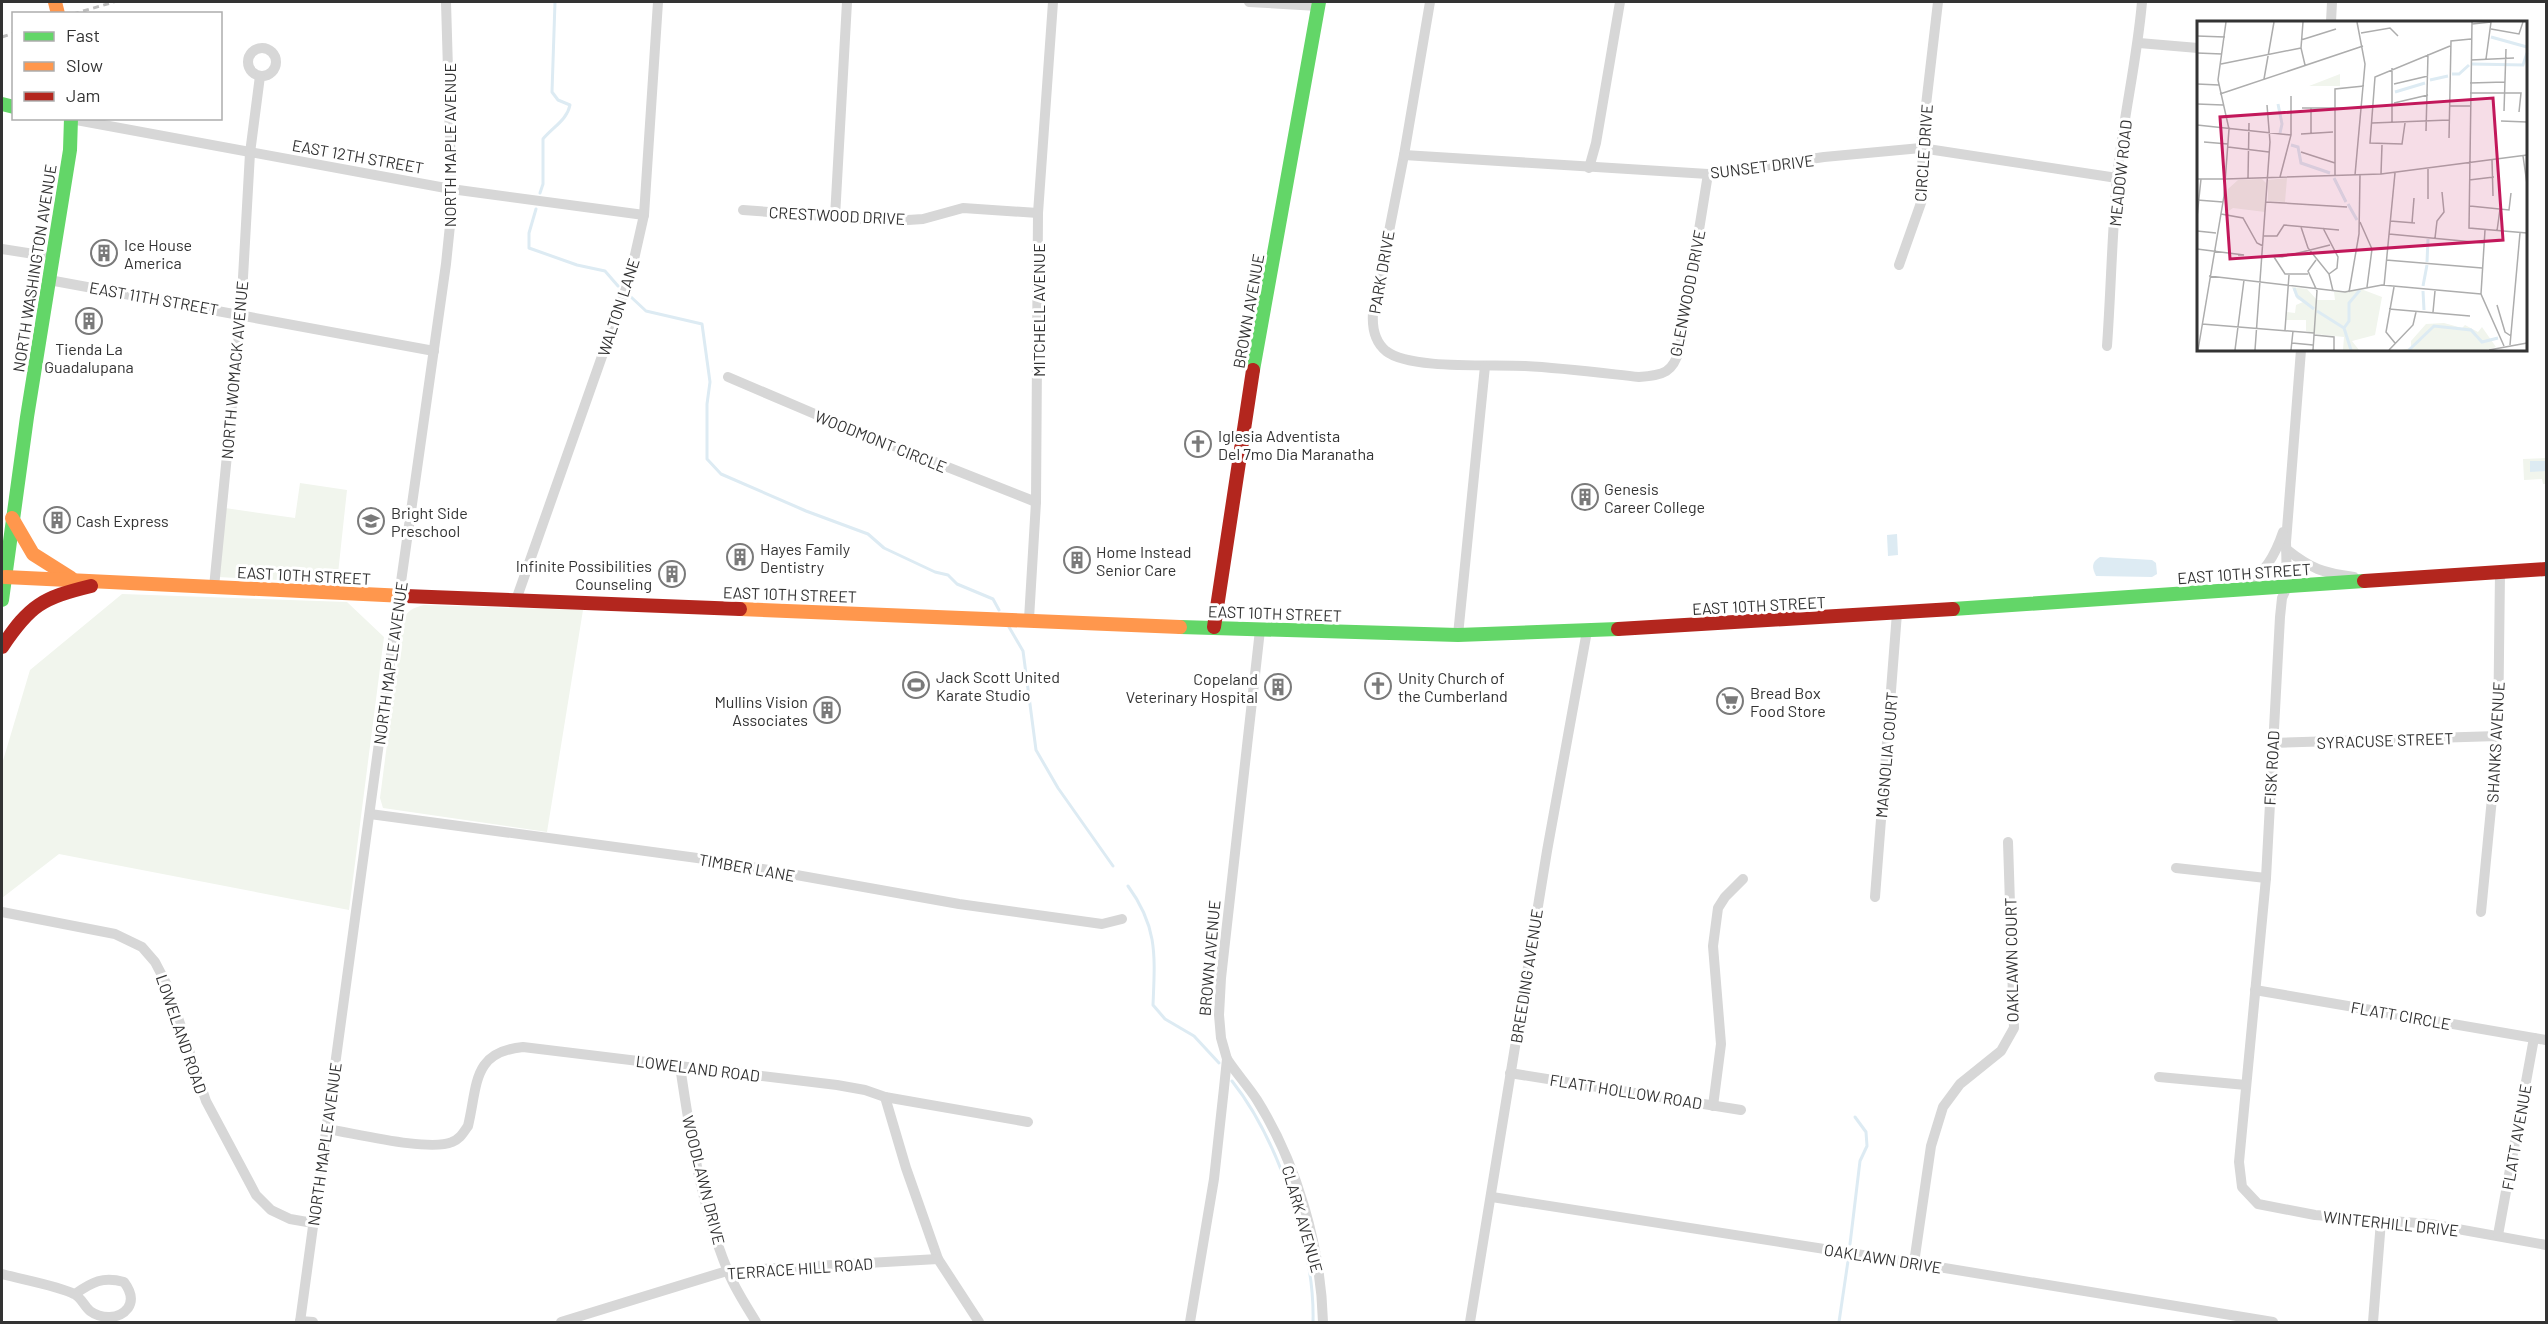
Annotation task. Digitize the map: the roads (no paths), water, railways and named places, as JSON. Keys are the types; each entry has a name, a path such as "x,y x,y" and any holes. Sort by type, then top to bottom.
{"main road":[{"name":"BROWN AVENUE","path":"1214,627 1245,415 1319,4"},
{"name":"NORTH WASHINGTON AVENUE","path":"2,600 3,577 70,150 70,120"},
{"path":"12,518 33,554 74,580"},
{"name":"EAST 10TH STREET","path":"3,577 399,596 1029,619 1260,630 1458,635 1587,631 1897,613 2547,569"},
{"path":"2,647 32,606 51,596 109,582"}],"street":[{"name":"NORTH MAPLE AVENUE","path":"300,1322 446,264 451,189 446,2"},
{"name":"WALTON LANE","path":"516,600 630,277 644,215 658,2"},
{"path":"835,217 848,2"},
{"name":"MITCHELL AVENUE","path":"1029,619 1036,502 1038,213 1053,2"},
{"path":"1249,2 1319,4"},
{"name":"PARK DRIVE","path":"1430,2 1372,327 1386,351 1406,360 1485,366"},
{"path":"1589,168 1596,143 1620,2"},
{"name":"CIRCLE DRIVE","path":"1899,265 1922,200 1924,178 1921,148 1938,2"},
{"name":"MEADOW ROAD","path":"2107,346 2117,178 2139,43 2142,2"},
{"path":"2331,21 2332,2"},
{"path":"2139,43 2197,48"},
{"name":"NORTH WOMACK AVENUE","path":"214,586 241,313 250,153 260,76"},
{"name":"EAST 12TH STREET","path":"75,120 451,189 644,215"},
{"name":"SUNSET DRIVE","path":"1404,155 1708,174 1824,158 1921,148 2117,178"},
{"name":"GLENWOOD DRIVE","path":"1485,366 1524,366 1640,377 1668,372 1676,362 1680,348 1708,174"},
{"name":"CRESTWOOD DRIVE","path":"742,210 892,221 923,219 963,208 1038,213"},
{"path":"2,249 53,257"},
{"name":"EAST 11TH STREET","path":"49,280 241,313 434,351"},
{"name":"FISK ROAD","path":"2242,1187 2239,1162 2266,878 2280,617 2282,598 2287,587 2286,549 2301,351"},
{"path":"1458,635 1485,366"},
{"name":"WOODMONT CIRCLE","path":"728,377 847,428 1036,502"},
{"path":"2241,590 2257,579 2271,560 2288,517"},
{"path":"2286,549 2301,561 2323,573 2375,580"},
{"name":"SHANKS AVENUE","path":"2481,912 2498,736 2500,572"},
{"name":"MAGNOLIA COURT","path":"1875,897 1897,613"},
{"name":"BROWN AVENUE","path":"1190,1323 1214,1179 1227,1059 1221,1038 1219,1016 1221,978 1260,630"},
{"name":"BREEDING AVENUE","path":"1470,1323 1546,851 1587,631"},
{"name":"SYRACUSE STREET","path":"2272,744 2498,736"},
{"name":"TIMBER LANE","path":"370,814 712,860 959,904 1102,924 1122,919"},
{"name":"OAKLAWN COURT","path":"1914,1263 1931,1146 1943,1107 1960,1084 2001,1051 2014,1028 2008,842"},
{"path":"2176,868 2266,878"},
{"path":"1713,1106 1721,1044 1713,946 1718,908 1725,897 1743,879"},
{"name":"LOWELAND ROAD","path":"2,912 115,934 142,947 155,962 167,985 206,1101 256,1195 271,1210 290,1219 313,1223"},
{"name":"FLATT CIRCLE","path":"2255,990 2547,1040"},
{"name":"FLATT AVENUE","path":"2498,1235 2534,1038"},
{"name":"LOWELAND ROAD","path":"327,1129 427,1145 453,1142 462,1136 468,1126 485,1060 496,1052 523,1047 837,1085 865,1090 885,1097 1028,1122"},
{"name":"CLARK AVENUE","path":"1227,1059 1257,1099 1279,1143 1298,1190 1322,1287 1323,1323"},
{"name":"WOODLAWN DRIVE","path":"680,1066 710,1219 727,1271 756,1323"},
{"name":"FLATT HOLLOW ROAD","path":"1510,1073 1741,1110"},
{"path":"2159,1077 2246,1085"},
{"path":"885,1097 906,1168 938,1259 979,1323"},
{"name":"WINTERHILL DRIVE","path":"2242,1187 2258,1204 2315,1215 2404,1221 2547,1245"},
{"name":"OAKLAWN DRIVE","path":"1492,1197 1914,1263 2273,1323"},
{"path":"2373,1323 2381,1221"},
{"name":"TERRACE HILL ROAD","path":"561,1323 727,1271 938,1259"},
{"path":"2,1274 75,1294 90,1311 103,1317 114,1317 121,1314 128,1307 131,1299 130,1290 124,1282 114,1279 97,1281 75,1294"},
{"path":"300,1322 313,1323"}],"waterway":[{"path":"540,193 543,184 543,139 563,119 570,105 558,100 552,92 555,2"},
{"path":"536,209 529,233 529,248 577,265 605,271 618,286"},
{"path":"631,297 646,311 702,324 710,382 707,404 707,459 721,474 806,511 868,534 884,548 935,572 948,575 957,584 993,599 999,610"},
{"path":"1009,627 1023,651 1036,750 1058,788 1113,866"},
{"path":"1128,886 1138,901 1150,929 1154,957 1153,1005 1165,1019 1194,1036 1219,1063"},
{"path":"1232,1081 1249,1105 1264,1133 1290,1195 1308,1261 1313,1322"},
{"path":"1850,1244 1860,1161 1867,1146 1866,1132 1855,1117"},
{"path":"1839,1322 1848,1261"}],"railway":[{"path":"80,12 114,2"},
{"path":"2,37 12,34"}],"place":[{"name":"Ice House America","path":"104,253"},
{"name":"Tienda La Guadalupana","path":"89,321"},
{"name":"Iglesia Adventista Del 7mo Dia Maranatha","path":"1198,444"},
{"name":"Genesis Career College","path":"1585,497"},
{"name":"Cash Express","path":"57,520"},
{"name":"Bright Side Preschool","path":"371,521"},
{"name":"Hayes Family Dentistry","path":"740,557"},
{"name":"Home Instead Senior Care","path":"1077,560"},
{"name":"Infinite Possibilities Counseling","path":"672,574"},
{"name":"Jack Scott United Karate Studio","path":"916,685"},
{"name":"Unity Church of the Cumberland","path":"1378,686"},
{"name":"Copeland Veterinary Hospital","path":"1278,687"},
{"name":"Bread Box Food Store","path":"1730,701"},
{"name":"Mullins Vision Associates","path":"827,710"}]}
